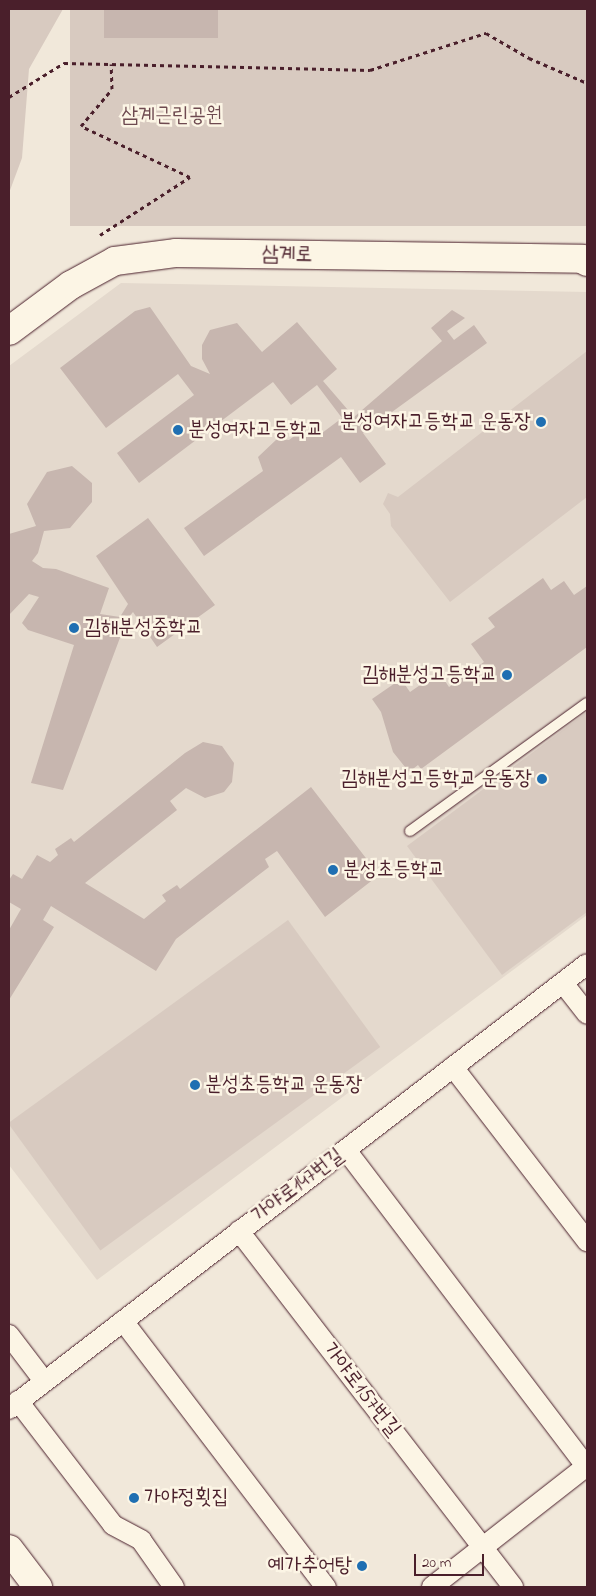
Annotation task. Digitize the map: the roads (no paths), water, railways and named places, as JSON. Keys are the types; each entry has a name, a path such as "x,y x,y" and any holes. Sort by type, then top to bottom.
{"street":[{"name":"삼계로","path":"9,331 71,285 115,261 176,253 582,259 587,262"},
{"name":"가야로147번길","path":"14,1405 587,964"},
{"path":"563,983 587,1014"},
{"path":"453,1067 587,1241"},
{"path":"346,1150 587,1467 432,1587"},
{"name":"가야로157번길","path":"239,1231 513,1587"},
{"path":"123,1321 326,1587"},
{"path":"9,1335 44,1381"},
{"path":"14,1405 113,1525 141,1540 174,1587"},
{"path":"9,1549 38,1587"}],"lane":[{"path":"410,831 587,703"}],"place":[{"name":"분성여자고등학교 운동장","path":"541,422"},
{"name":"분성여자고등학교","path":"178,430"},
{"name":"김해분성중학교","path":"74,628"},
{"name":"김해분성고등학교","path":"507,675"},
{"name":"김해분성고등학교 운동장","path":"542,779"},
{"name":"분성초등학교","path":"333,870"},
{"name":"분성초등학교 운동장","path":"195,1085"},
{"name":"가야정횟집","path":"134,1498"},
{"name":"예가추어탕","path":"362,1566"}],"park label":[{"name":"삼계근린공원","path":"172,116"}]}
